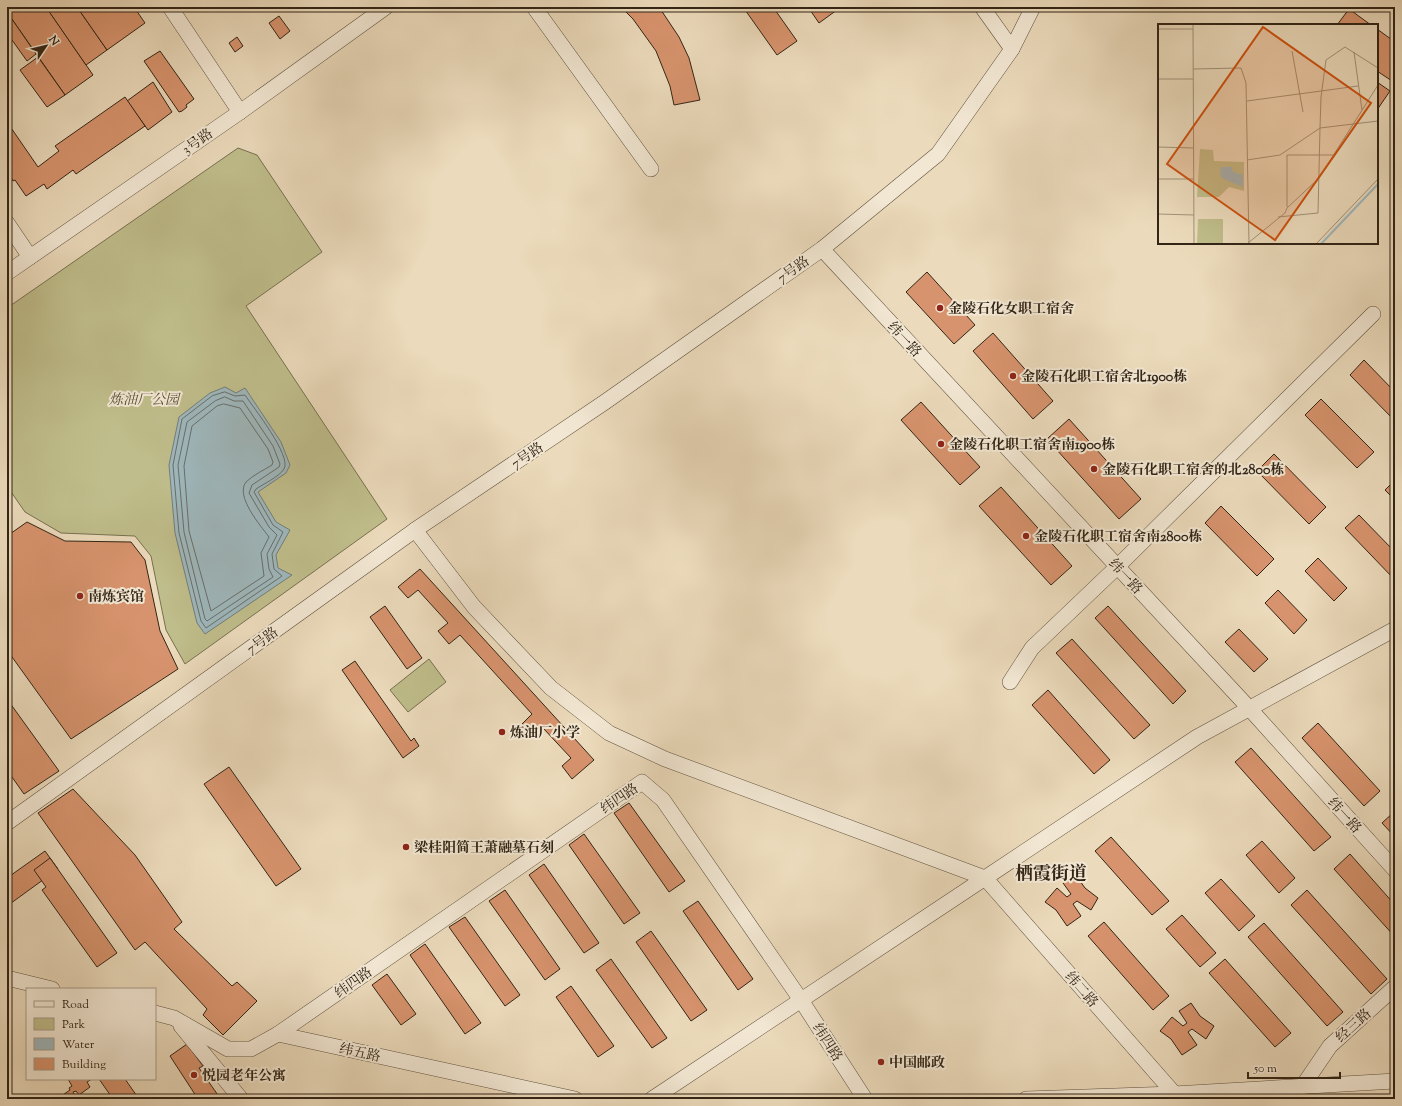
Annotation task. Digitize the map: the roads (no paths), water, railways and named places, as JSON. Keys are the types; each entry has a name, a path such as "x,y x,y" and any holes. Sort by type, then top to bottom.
{"street":[{"path":"170,7 240,112"},
{"name":"3号路","path":"7,273 240,112 386,7"},
{"path":"534,7 651,169"},
{"path":"982,7 1012,49"},
{"name":"7号路","path":"7,823 415,530 605,402 822,249 938,154 1012,49 1033,7"},
{"path":"7,223 30,257"},
{"name":"纬一路","path":"822,249 1249,708 1395,870"},
{"path":"1010,682 1032,648 1117,567 1373,314"},
{"path":"415,530 474,607 551,688 608,733 664,759 985,878"},
{"path":"652,1099 1197,737 1395,629"},
{"name":"纬四路","path":"278,1034 642,782 663,800 800,1000 865,1099"},
{"name":"纬二路","path":"985,878 1176,1096"},
{"path":"7,978 48,988"},
{"name":"经三路","path":"1302,1087 1330,1046 1395,987"},
{"path":"156,1013 174,1018 228,1049 251,1050 278,1034"},
{"path":"174,1018 241,1099"},
{"name":"纬五路","path":"278,1034 575,1099"},
{"path":"1026,1099 1176,1096 1395,1081"}],"water":[{"path":"225,387 236,393 245,388 281,442 290,465 286,473 258,492 276,522 290,530 276,555 278,568 292,575 205,634 197,623 175,533 169,465 179,417 210,393"}],"place":[{"name":"金陵石化女职工宿舍","path":"940,308"},
{"name":"金陵石化职工宿舍北1900栋","path":"1013,376"},
{"name":"金陵石化职工宿舍南1900栋","path":"941,444"},
{"name":"金陵石化职工宿舍的北2800栋","path":"1094,469"},
{"name":"金陵石化职工宿舍南2800栋","path":"1026,536"},
{"name":"南炼宾馆","path":"80,596"},
{"name":"炼油厂小学","path":"502,732"},
{"name":"梁桂阳简王萧融墓石刻","path":"406,847"},
{"name":"中国邮政","path":"881,1062"},
{"name":"悦园老年公寓","path":"194,1075"}],"district":[{"name":"栖霞街道","path":"1051,873"}],"park label":[{"name":"炼油厂公园","path":"144,399"}]}
